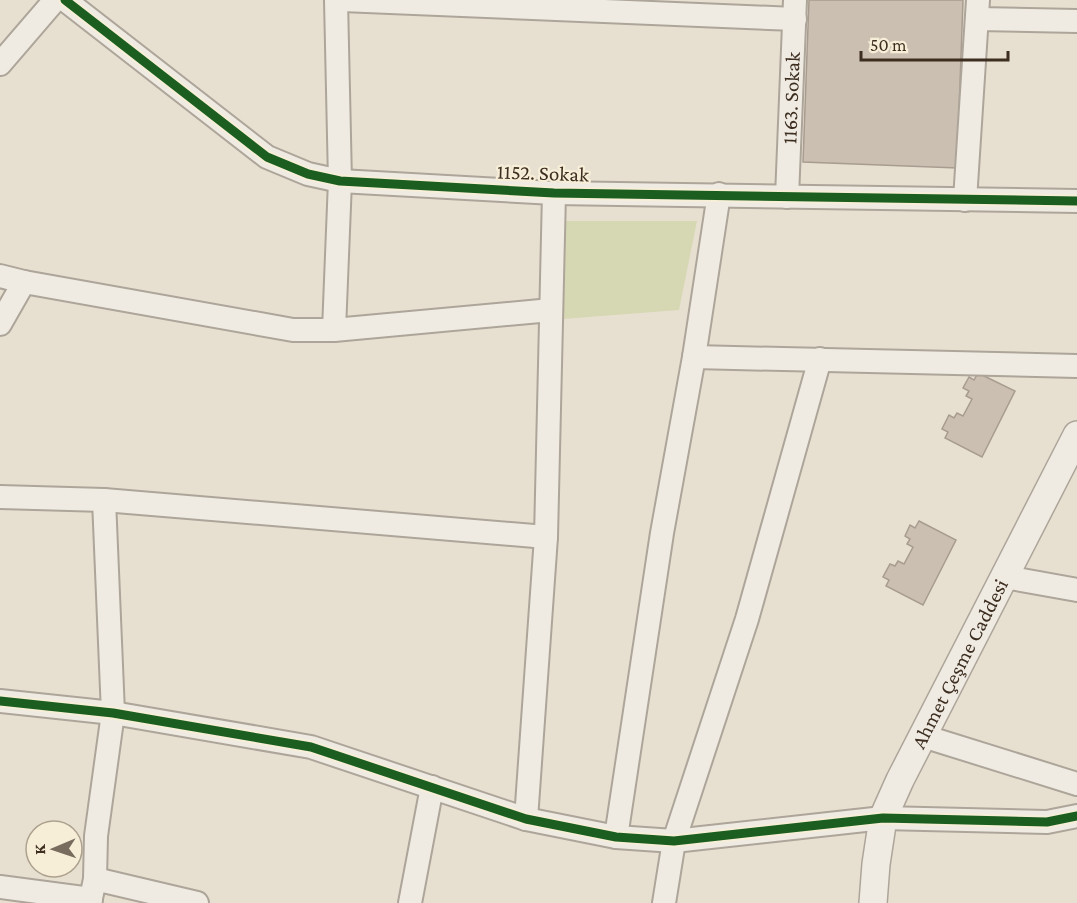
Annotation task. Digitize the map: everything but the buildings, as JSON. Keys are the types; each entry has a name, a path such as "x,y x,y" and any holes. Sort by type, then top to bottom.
{"street":[{"path":"0,64 55,0"},
{"name":"1152. Sokak","path":"65,0 267,157 308,174 340,182 554,193 1077,201"},
{"path":"334,330 340,182 336,0"},
{"path":"342,0 795,9"},
{"name":"1163. Sokak","path":"788,197 795,9"},
{"path":"965,200 978,10 1077,21"},
{"path":"526,819 546,537 554,193"},
{"path":"616,837 662,533 694,357 719,194"},
{"path":"0,276 293,330 334,330 551,310"},
{"path":"0,324 24,282"},
{"path":"694,357 1077,366"},
{"path":"664,903 674,841 747,619 820,359"},
{"name":"Ahmet Çeşme Caddesi","path":"873,903 883,818 922,736 1077,435"},
{"path":"0,497 104,500 546,537"},
{"path":"92,894 96,836 113,713 104,500"},
{"path":"1005,577 1077,590"},
{"path":"0,700 113,713 311,747 526,819 616,837 674,841 883,818 1047,822 1077,816"},
{"path":"922,736 1077,784"},
{"path":"410,903 432,787"},
{"path":"0,887 197,903"}],"green space":[{"path":"565,221 697,221 679,310 563,319"}],"cycle path":[{"path":"65,0 267,157 308,174 340,181 554,193 1077,201"},
{"path":"0,701 113,713 311,747 526,819 616,837 674,841 883,818 1047,822 1077,816"}]}
